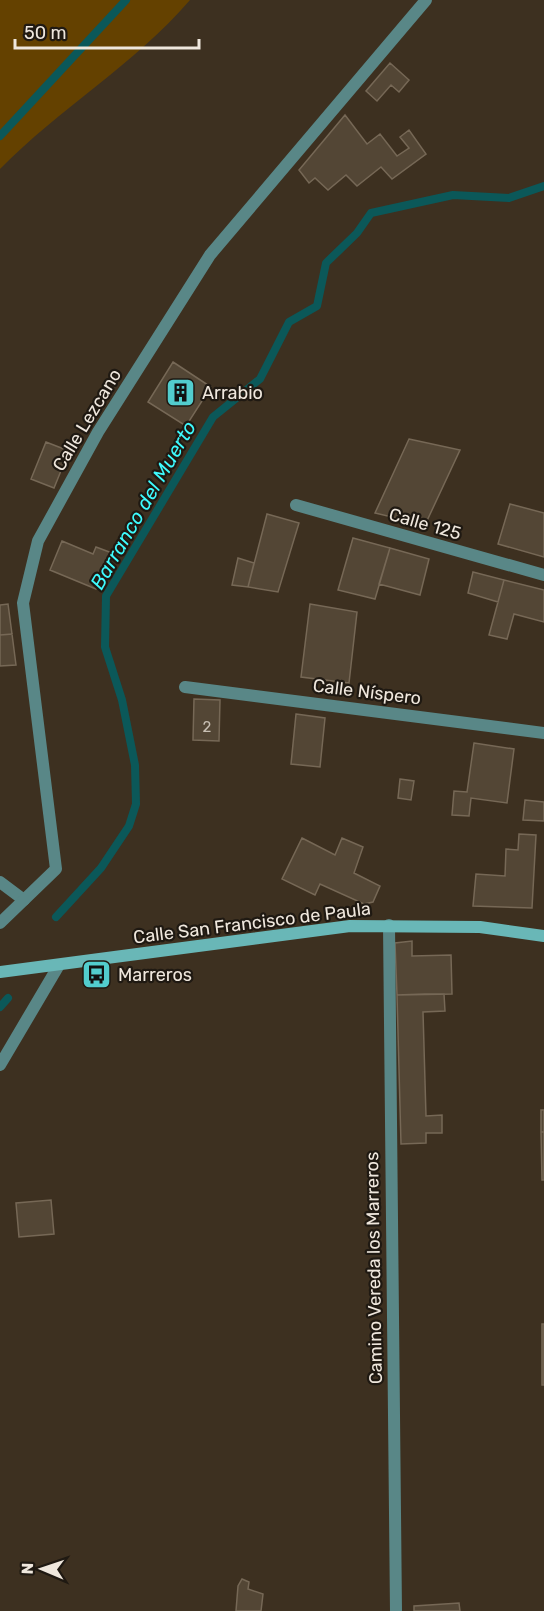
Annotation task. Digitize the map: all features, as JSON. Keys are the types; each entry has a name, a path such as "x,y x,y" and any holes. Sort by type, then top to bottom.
{"main road":[{"name":"Calle San Francisco de Paula","path":"0,972 350,926 480,927 544,936"}],"street":[{"name":"Calle Lezcano","path":"0,923 56,869 23,603 38,541 98,432 210,255 426,0"},
{"name":"Calle 125","path":"296,506 544,575"},
{"name":"Calle Níspero","path":"185,687 544,733"},
{"path":"0,882 24,900"},
{"name":"Camino Vereda los Marreros","path":"389,925 396,1611"},
{"path":"0,1065 59,965"}],"shaded area":[{"path":"0,0 190,0 145,45 47,126 0,169"}],"building":[{"path":"390,63 409,80 399,92 391,85 377,101 366,91"},
{"path":"345,115 367,144 380,134 397,156 409,148 400,137 409,130 426,154 392,179 381,167 357,186 346,175 328,190 315,178 309,183 299,170"},
{"name":"Arrabio","path":"173,362 211,387 186,426 148,402"},
{"path":"409,439 460,450 425,525 375,513"},
{"path":"46,442 69,451 54,488 31,479"},
{"path":"510,504 544,513 544,557 498,544"},
{"path":"267,514 299,523 278,592 248,587"},
{"path":"353,538 390,548 375,599 338,590"},
{"path":"62,541 93,554 96,547 112,553 96,589 50,570"},
{"path":"390,548 429,559 420,595 379,584"},
{"path":"238,558 254,563 248,587 232,585"},
{"path":"473,572 504,580 498,602 468,593"},
{"path":"504,580 544,590 544,622 514,614 507,639 489,635"},
{"path":"8,604 12,634 0,635 0,605"},
{"path":"310,604 357,612 349,683 301,677"},
{"path":"12,634 16,665 0,666 0,635"},
{"path":"194,699 220,700 219,741 193,740"},
{"path":"296,714 325,718 320,767 291,764"},
{"path":"474,743 514,749 507,803 471,798 469,816 452,815 454,791 467,792"},
{"path":"400,779 414,781 411,800 398,798"},
{"path":"525,800 544,802 544,821 523,820"},
{"path":"519,834 536,835 532,908 473,906 476,874 505,876 506,849 518,850"},
{"path":"302,838 335,855 342,838 363,847 354,873 380,886 373,902 364,904 320,884 315,895 282,879"},
{"path":"412,941 412,956 451,955 452,994 397,995 395,943"},
{"path":"444,994 445,1011 423,1012 426,1116 442,1115 442,1133 426,1133 426,1143 401,1144 397,995"},
{"path":"541,1110 544,1110 544,1132 541,1132"},
{"path":"541,1132 544,1132 544,1180 542,1180"},
{"path":"51,1200 54,1234 19,1237 16,1203"},
{"path":"542,1324 544,1324 544,1385 542,1385"},
{"path":"242,1579 249,1582 248,1589 263,1594 261,1611 236,1611 238,1586"},
{"path":"459,1603 460,1611 414,1611 414,1606"}],"waterway":[{"path":"0,136 126,0"},
{"name":"Barranco del Muerto","path":"56,917 101,868 129,826 136,804 135,765 122,700 105,647 106,596 213,417 260,379 289,322 317,306 326,263 357,233 371,213 453,195 509,198 544,186"},
{"name":"Barranco del Muerto","path":"0,1007 8,998"}],"place":[{"name":"Arrabio","path":"181,393"},
{"name":"Marreros","path":"97,975"}]}
